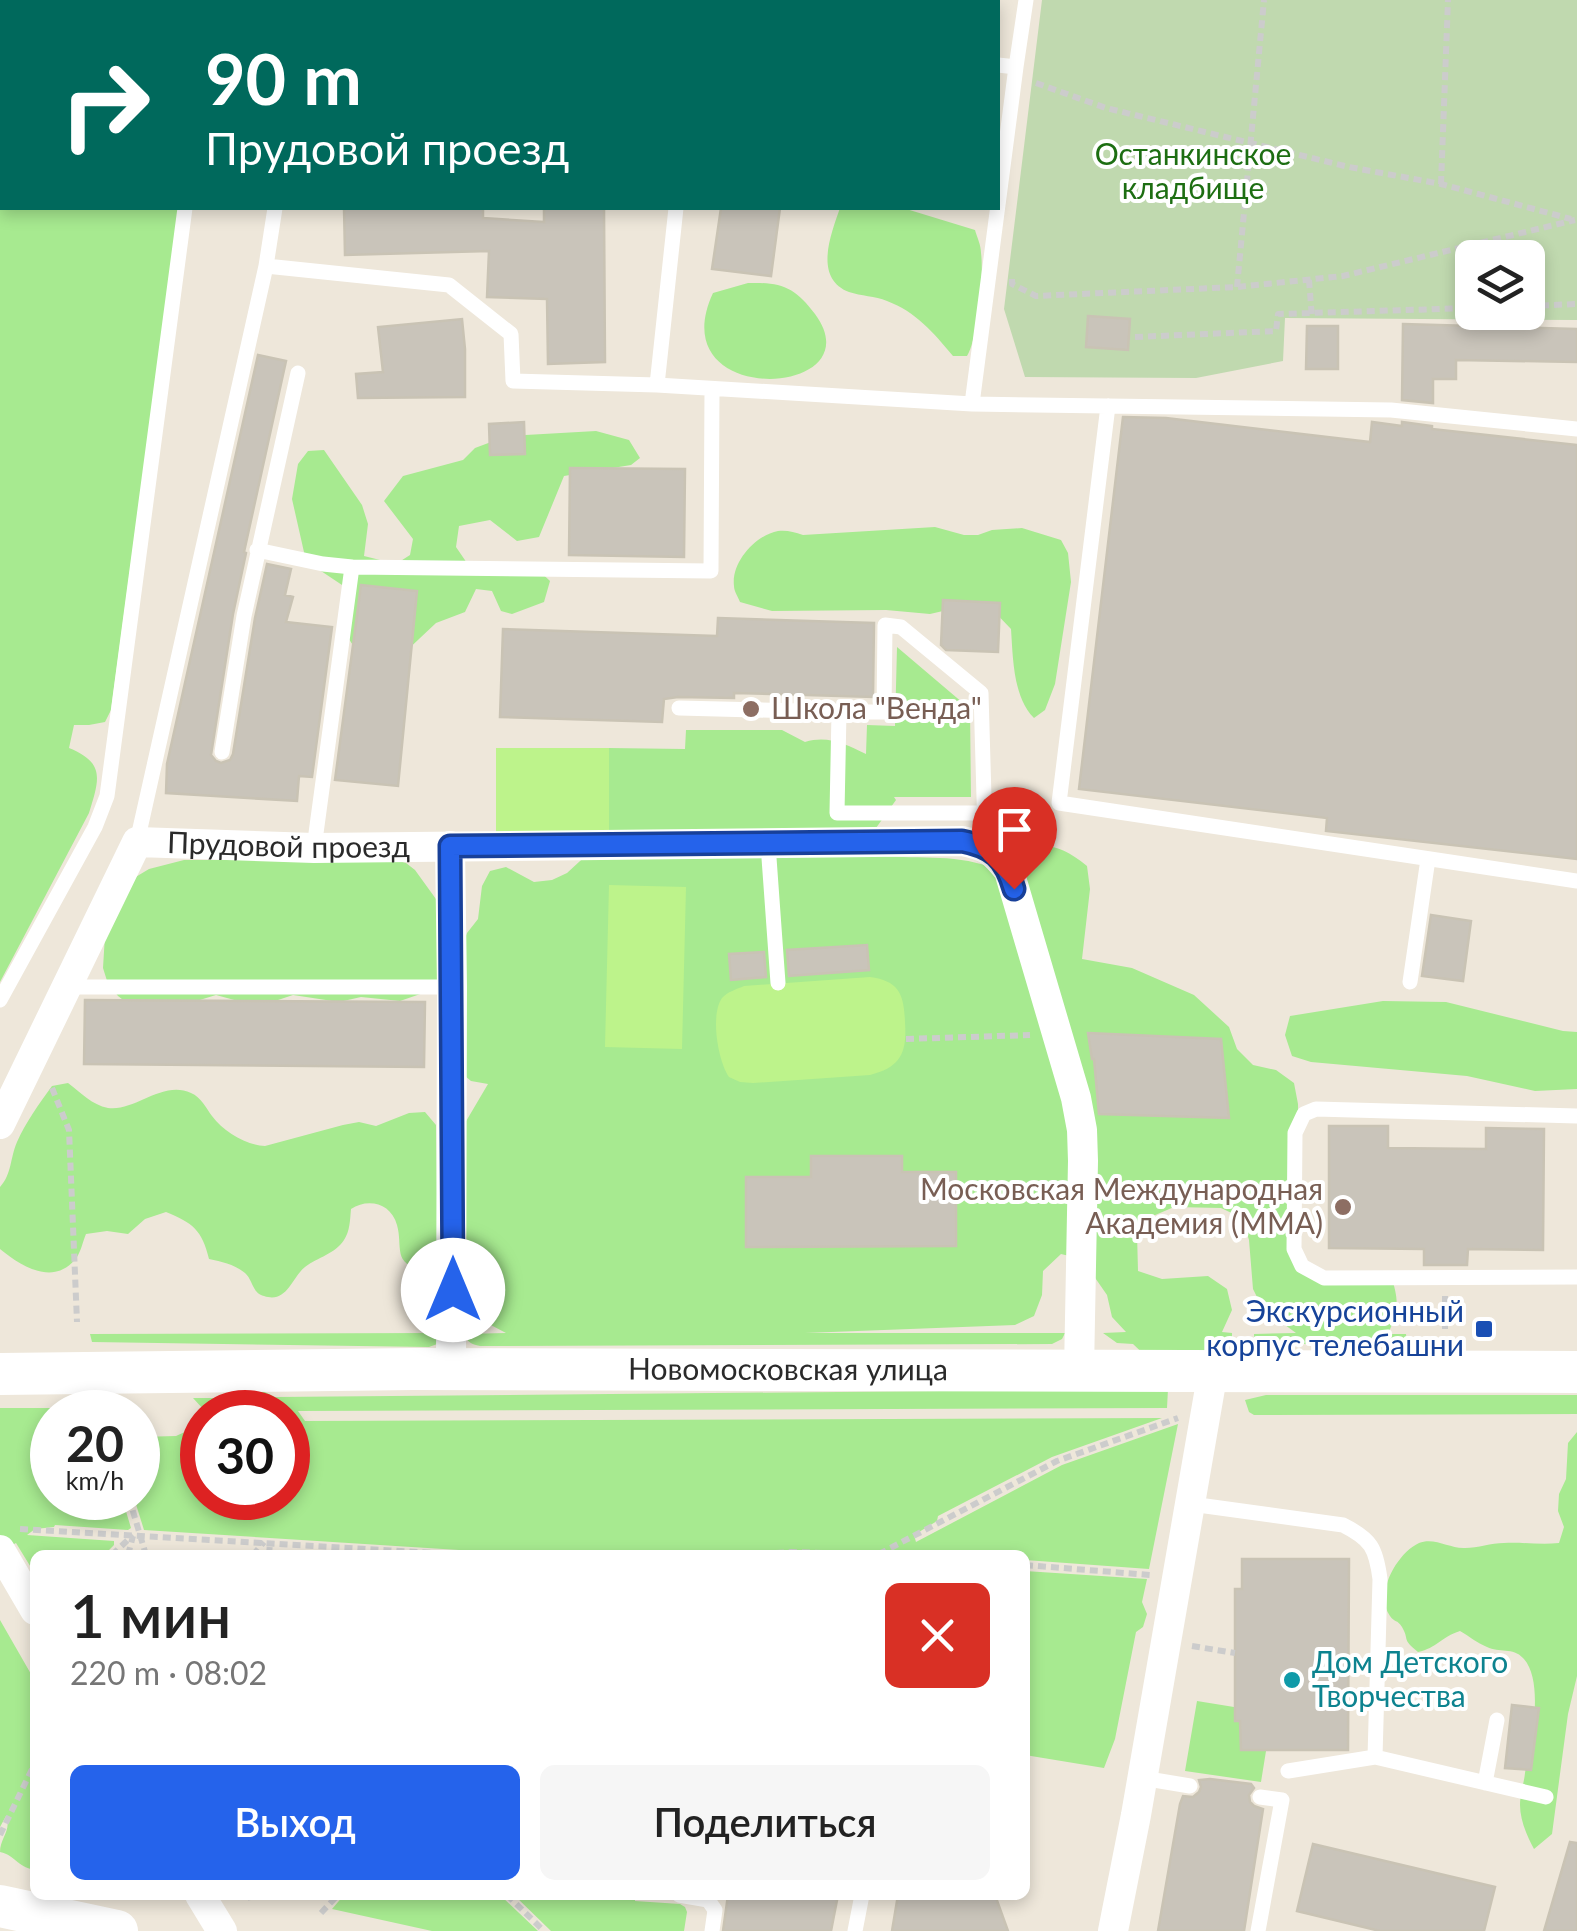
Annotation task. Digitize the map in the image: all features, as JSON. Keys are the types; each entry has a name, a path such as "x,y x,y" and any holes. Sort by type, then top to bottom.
{"main road":[{"name":"Новомосковская улица","path":"0,1374 451,1370 1577,1372"},
{"path":"0,1906 44,1923 117,1931"}],"street":[{"name":"Прудовой проезд","path":"0,1124 137,842 314,848 962,841 985,846"},
{"path":"450,846 451,1370"},
{"path":"985,846 1009,871 1082,1130 1079,1371"},
{"path":"1113,1931 1213,1371"},
{"path":"2,1539 30,1599"},
{"path":"203,1900 222,1931"}],"lane":[{"path":"1000,190 1026,0"},
{"path":"1000,65 1016,68"},
{"path":"0,1000 95,827 107,796 185,210"},
{"path":"137,842 266,266 275,210"},
{"path":"657,386 676,210"},
{"path":"972,404 997,210"},
{"path":"266,266 448,285 511,334 513,381 972,404 1391,410 1577,429"},
{"path":"222,752 257,550 298,373"},
{"path":"257,550 352,568 710,571 712,389"},
{"path":"1108,406 1059,803 1577,882"},
{"path":"314,848 352,568"},
{"path":"679,708 884,712 885,626 901,627 982,692 985,846"},
{"path":"839,712 836,814 984,814"},
{"path":"768,844 778,983"},
{"path":"1410,982 1428,859"},
{"path":"66,988 452,987"},
{"path":"1577,1116 1316,1110 1304,1114 1295,1133 1294,1249 1302,1266 1324,1278 1577,1276"},
{"path":"1191,1504 1342,1525 1363,1535 1376,1554 1380,1579 1375,1757"},
{"path":"1485,1783 1497,1720"},
{"path":"1288,1772 1375,1757 1546,1797"},
{"path":"1142,1778 1190,1786"},
{"path":"1258,1931 1282,1800 1260,1797"},
{"path":"708,1900 715,1910 712,1931"},
{"path":"855,1931 861,1900"}],"path":[{"path":"1237,287 1264,0"},
{"path":"1441,184 1448,0"},
{"path":"1036,83 1106,108 1349,168 1441,184 1576,220"},
{"path":"1012,284 1036,296 1309,280 1343,276 1576,220"},
{"path":"1309,280 1312,316"},
{"path":"1545,305 1577,304"},
{"path":"1136,337 1276,331 1278,314 1455,309"},
{"path":"906,1039 1057,1034"},
{"path":"36,1050 69,1130 77,1322"},
{"path":"887,1550 1057,1461 1184,1416"},
{"path":"134,1520 144,1550"},
{"path":"118,1550 137,1535"},
{"path":"130,1550 137,1535"},
{"path":"2,1539 137,1535 348,1550"},
{"path":"258,1550 267,1542"},
{"path":"267,1542 268,1550"},
{"path":"283,1544 286,1550"},
{"path":"1030,1565 1151,1574"},
{"path":"1192,1646 1235,1653"},
{"path":"0,1835 30,1773"},
{"path":"320,1913 333,1900"},
{"path":"512,1900 544,1931"}],"green space":[{"name":"Останкинское кладбище","path":"1042,0 1577,0 1577,320 1545,320 1545,240 1455,240 1455,319 1285,318 1283,361 1196,378 1025,377 1004,309"},
{"path":"0,210 179,210 111,710 105,722 74,725 69,748 94,766 95,791 89,813 0,982"},
{"path":"839,210 910,210 975,230 981,250 981,291 967,356 953,356 907,311 838,285 828,266"},
{"path":"748,283 786,288 808,305 826,342 818,363 796,375 767,379 738,373 715,357 704,331 713,293"},
{"path":"596,431 629,440 640,458 631,465 564,476 539,537 517,541 490,520 459,526 456,547 469,566 533,565 550,581 544,602 512,614 501,611 492,591 476,589 465,612 436,623 402,655 356,650 347,636 345,587 306,561 292,499 298,464 308,451 324,450 362,505 368,524 364,556 396,564 410,555 413,539 384,501 403,476 463,460 475,448 507,436"},
{"path":"935,527 964,535 1022,528 1061,540 1068,553 1071,582 1055,684 1045,710 1034,718 1018,688 1011,629 988,605 958,601 930,614 886,610 772,611 740,602 735,590 734,577 741,559 761,538 778,531 803,535"},
{"path":"897,647 970,709 971,797 894,797 896,800 871,835 874,855 947,858 990,867 1028,849 1050,847 1087,866 1090,889 1082,959 1132,968 1194,995 1229,1027 1237,1049 1253,1065 1276,1070 1294,1083 1299,1171 1292,1217 1303,1260 1323,1272 1391,1276 1397,1305 1388,1334 1406,1334 1407,1344 1380,1344 1366,1352 1343,1354 1320,1344 1254,1344 1254,1334 1296,1333 1263,1309 1253,1289 1249,1240 1242,1218 1221,1208 1174,1207 1153,1216 1137,1233 1138,1271 1162,1279 1208,1276 1227,1289 1232,1310 1222,1332 1232,1333 1232,1344 1215,1344 1198,1355 1154,1364 1133,1344 1117,1343 1103,1333 1126,1332 1112,1317 1107,1295 1082,1259 1061,1254 1043,1271 1042,1295 1034,1316 1015,1325 805,1333 1065,1333 1052,1344 480,1346 467,1339 464,1334 506,1333 487,1323 474,1304 456,1238 465,1123 488,1084 471,1081 459,1071 461,949 478,919 482,886 490,871 506,867 534,882 552,880 567,873 592,850 608,782 609,748 685,749 686,730 782,730 805,742 829,740 866,754 867,725 895,726"},
{"path":"496,748 609,748 609,834 496,834"},
{"path":"184,860 406,863 441,906 437,983 429,991 400,1001 361,997 339,1002 293,995 249,1004 216,995 154,1014 131,1006 108,984 103,968 105,935 129,881 149,869"},
{"path":"609,885 686,887 682,1049 605,1047"},
{"path":"870,977 894,986 903,1004 903,1050 889,1068 870,1075 753,1083 729,1077 716,1026 718,1006 727,994 744,986"},
{"path":"1383,1001 1446,1002 1577,1032 1577,1089 1535,1091 1467,1076 1311,1062 1292,1056 1285,1035 1290,1016"},
{"path":"68,1083 91,1101 108,1108 128,1106 170,1090 191,1093 229,1132 265,1146 343,1125 359,1122 376,1126 409,1113 425,1112 436,1125 441,1245 423,1268 413,1266 403,1259 397,1225 390,1212 371,1203 358,1206 351,1209 347,1233 340,1245 305,1267 284,1293 272,1297 257,1292 241,1270 209,1259 195,1229 166,1212 145,1219 128,1234 86,1234 77,1257 59,1271 28,1267 0,1249 0,1187 33,1113 52,1086"},
{"path":"442,1333 440,1343 429,1347 92,1342 90,1334"},
{"path":"1168,1389 1167,1408 310,1411 310,1397"},
{"path":"1266,1395 1577,1395 1577,1414 1249,1412 1245,1400"},
{"path":"0,1408 30,1408 30,1520 129,1520 131,1528 55,1525 35,1529 27,1535 114,1541 114,1545 109,1550 30,1550 30,1566 16,1543 0,1545"},
{"path":"1162,1418 1052,1457 938,1516 937,1521 914,1535 916,1542 1062,1465 1178,1424 1149,1569 1030,1560 1030,1550 459,1550 144,1530 141,1520 160,1520 160,1436 180,1434 180,1520 310,1520 310,1421"},
{"path":"1577,1432 1577,1676 1552,1834 1534,1849 1524,1828 1520,1805 1534,1714 1530,1668 1519,1655 1487,1647 1460,1631 1418,1652 1390,1616 1386,1586 1396,1565 1419,1543 1431,1541 1465,1548 1499,1543 1559,1543 1564,1527 1558,1511 1559,1494 1566,1479 1568,1443"},
{"path":"1030,1571 1147,1579 1142,1602 1147,1614 1143,1627 1136,1632 1115,1739 1104,1768 1030,1756"},
{"path":"0,1620 30,1672 30,1868 0,1852 8,1826 6,1816 0,1827"},
{"path":"1197,1701 1234,1707 1235,1721 1240,1721 1241,1750 1266,1751 1261,1782 1185,1771"},
{"path":"340,1900 505,1900 538,1931 432,1931 332,1909"},
{"path":"519,1900 635,1900 680,1904 687,1912 684,1931 551,1931"}],"building":[{"path":"344,210 483,210 483,218 544,222 544,210 604,210 605,362 548,364 547,299 487,297 489,251 345,255"},
{"path":"721,210 780,210 771,276 712,269"},
{"path":"1088,316 1130,319 1128,350 1086,347"},
{"path":"462,319 465,397 358,398 356,374 383,372 378,327"},
{"path":"1403,324 1455,325 1455,330 1577,329 1577,362 1456,360 1456,379 1433,379 1433,403 1402,400"},
{"path":"1307,326 1338,326 1338,369 1306,369"},
{"path":"258,355 286,361 244,552 211,755 221,763 233,754 267,564 291,569 285,595 293,597 286,622 332,627 312,777 299,776 297,801 166,793 167,764"},
{"path":"1123,417 1166,418 1370,442 1372,422 1402,426 1402,422 1432,429 1577,445 1577,859 1326,831 1327,818 1079,789"},
{"path":"524,422 525,454 490,455 489,424"},
{"path":"570,468 685,469 684,557 569,555"},
{"path":"361,585 417,591 398,786 335,780"},
{"path":"943,600 1000,603 998,652 946,650 941,645"},
{"path":"718,618 874,623 873,697 734,693 734,698 678,697 664,699 662,722 500,717 503,629 717,636"},
{"path":"1431,915 1471,921 1463,981 1422,976"},
{"path":"867,945 869,970 789,976 787,950"},
{"path":"764,952 766,977 731,980 729,954"},
{"path":"85,1000 425,1002 424,1067 84,1064"},
{"path":"1088,1033 1221,1039 1229,1118 1099,1114"},
{"path":"1329,1126 1388,1126 1388,1148 1486,1149 1486,1128 1544,1129 1543,1250 1468,1249 1467,1265 1424,1265 1424,1249 1329,1248"},
{"path":"811,1156 902,1156 902,1172 956,1172 956,1246 746,1247 746,1177 811,1177"},
{"name":"Дом Детского Творчества","path":"1242,1559 1349,1559 1348,1750 1241,1750 1240,1721 1235,1721 1235,1589 1242,1589"},
{"path":"1512,1705 1539,1708 1531,1770 1505,1768"},
{"path":"1199,1780 1251,1784 1254,1788 1250,1802 1263,1809 1244,1931 1158,1931 1180,1804 1183,1796 1193,1797 1199,1792"},
{"path":"1570,1842 1577,1843 1577,1931 1544,1931"},
{"path":"1313,1844 1495,1887 1484,1931 1380,1931 1297,1911"},
{"path":"727,1900 837,1900 831,1931 723,1931"},
{"path":"897,1900 997,1900 1008,1931 892,1931"}],"place":[{"name":"Школа \"Венда\"","path":"751,709"},
{"name":"Московская Международная Академия (ММА)","path":"1343,1207"},
{"name":"Экскурсионный корпус телебашни","path":"1484,1329"},
{"name":"Дом Детского Творчества","path":"1292,1680"}],"route":[{"path":"453,1290 450,846 962,841 985,846 997,856 1009,871 1014,889"}]}
